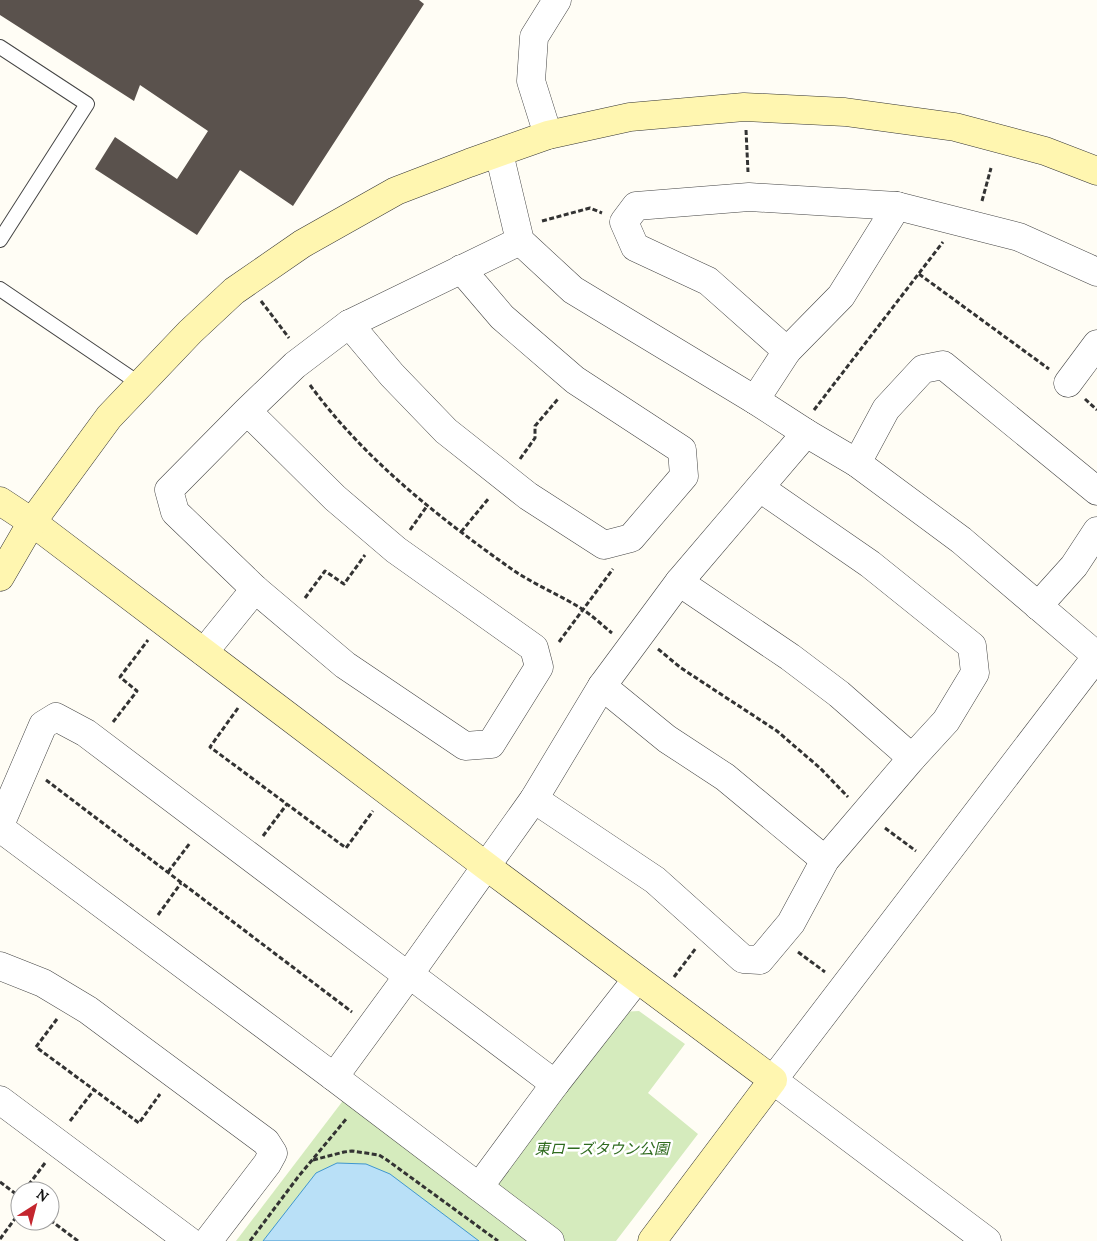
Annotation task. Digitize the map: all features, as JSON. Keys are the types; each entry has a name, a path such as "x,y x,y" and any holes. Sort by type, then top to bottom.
{"street":[{"path":"548,136 531,81 534,37 557,0"},
{"path":"0,577 32,522 109,417 190,332 234,291 302,244 396,191 499,152 548,136 630,117 744,107 846,112 955,127 1045,152 1097,171"},
{"path":"499,152 518,234 573,290 857,463 961,540 1097,656 652,1241"},
{"path":"787,351 708,281 635,246 624,222 636,206 749,197 896,206 1019,238 1097,272"},
{"path":"754,400 787,351 841,296 896,206"},
{"path":"247,411 335,498 379,536 534,648 539,667 491,744 465,746 345,665 255,589 175,512 169,490 247,411 299,362 349,324 461,269 518,234"},
{"path":"349,324 392,375 446,432 528,496 604,545 631,538 684,476 682,450 575,380 502,317 461,269"},
{"path":"1068,383 1097,344"},
{"path":"857,463 886,409 923,370 943,365 1097,491"},
{"path":"334,1077 534,800 602,686 629,636 679,582 760,488 803,431"},
{"path":"534,800 655,880 743,960 760,960 792,924 825,860 946,721 975,673 972,646 870,564 760,488"},
{"path":"0,501 32,522 486,866 987,1241"},
{"path":"1038,606 1074,566 1097,531"},
{"path":"679,582 790,657 839,694 912,758"},
{"path":"204,652 255,589"},
{"path":"602,686 667,739 725,777 825,860"},
{"path":"550,1241 0,826 43,725 56,717 86,733 408,976 421,983 555,1084"},
{"path":"0,966 43,983 88,1010 266,1142 273,1153 267,1164 208,1241"},
{"path":"479,1187 555,1084 637,979"},
{"path":"0,1100 189,1241"}],"lane":[{"path":"0,48 87,104 5,222 0,240"},
{"path":"0,289 140,384"}],"path":[{"path":"746,127 749,197"},
{"path":"803,431 919,274 967,224 992,168"},
{"path":"518,234 590,208 624,222"},
{"path":"919,274 1068,383 1097,410"},
{"path":"261,300 328,411 377,462 427,506 515,571 629,636 777,731 820,768 865,813 936,866"},
{"path":"461,532 535,438 536,426 575,380"},
{"path":"290,618 325,571 344,584 379,536"},
{"path":"539,667 622,557 616,542"},
{"path":"98,742 138,691 120,677 153,634"},
{"path":"243,701 210,747 346,848 378,804"},
{"path":"26,764 371,1026"},
{"path":"249,855 287,804"},
{"path":"168,872 205,823"},
{"path":"144,935 181,883"},
{"path":"671,982 710,930"},
{"path":"779,938 845,986"},
{"path":"71,1000 36,1047 139,1123 175,1075"},
{"path":"31,1181 94,1090"},
{"path":"250,1241 298,1177 330,1140"},
{"path":"313,1160 352,1151 379,1155 498,1241"},
{"path":"0,1239 10,1226"},
{"path":"60,1228 78,1241"}],"green space":[{"name":"東ローズタウン公園","path":"639,1011 685,1044 648,1093 698,1134 616,1241 565,1241 498,1189 498,1176 621,1012"},
{"path":"345,1098 534,1241 236,1241"}],"water":[{"path":"337,1163 366,1164 390,1174 479,1241 263,1241 316,1173"}],"building":[{"path":"0,0 419,0 424,4 293,206 240,170 197,235 95,169 115,137 177,179 208,131 140,85 134,101 0,15"}]}
